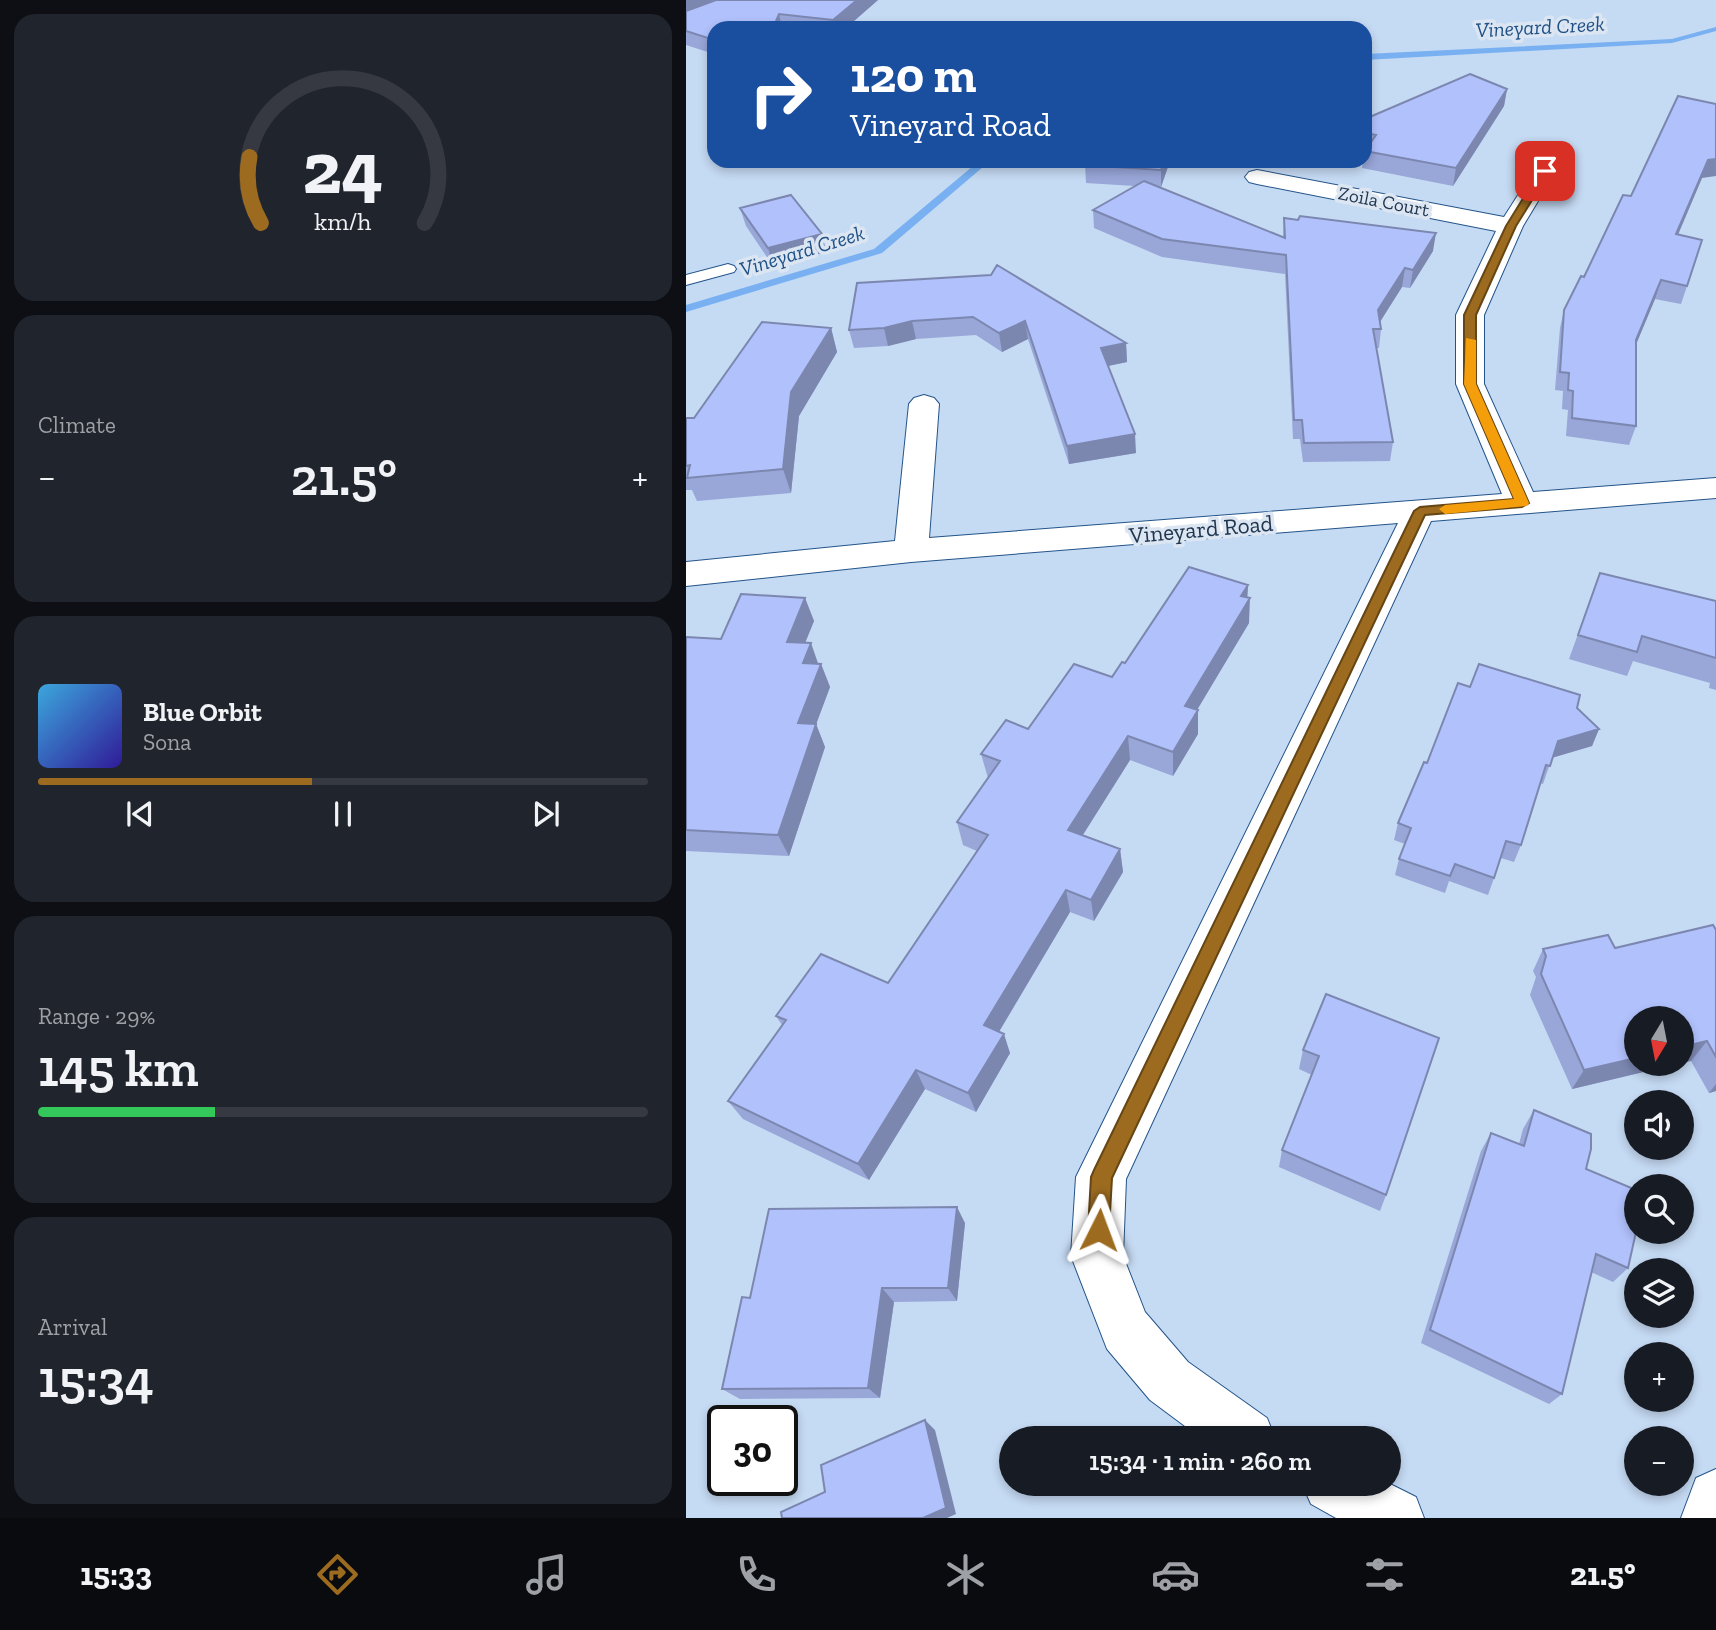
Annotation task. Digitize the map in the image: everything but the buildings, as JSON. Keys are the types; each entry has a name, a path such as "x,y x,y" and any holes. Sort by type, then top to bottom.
{"street":[{"path":"1522,503 1470,384 1470,315 1511,226 1556,153"},
{"name":"Zoila Court","path":"1257,177 1511,226"},
{"path":"911,551 924,404"},
{"name":"Vineyard Road","path":"686,574 911,551 1716,488"},
{"path":"1231,1426 1170,1381 1126,1330 1097,1256 1101,1177 1420,511"},
{"path":"1354,1496 1395,1518"},
{"path":"1710,1518 1716,1497"}],"lane":[{"path":"686,280 729,269"}],"waterway":[{"name":"Vineyard Creek","path":"1372,57 1672,41 1716,29"},
{"name":"Vineyard Creek","path":"686,309 878,251 977,168"}],"slow traffic":[{"path":"1445,509 1522,503 1470,384 1470,340"}],"route":[{"path":"1099,1230 1101,1177 1420,511 1522,503 1470,384 1470,315 1511,226 1545,171"}]}
